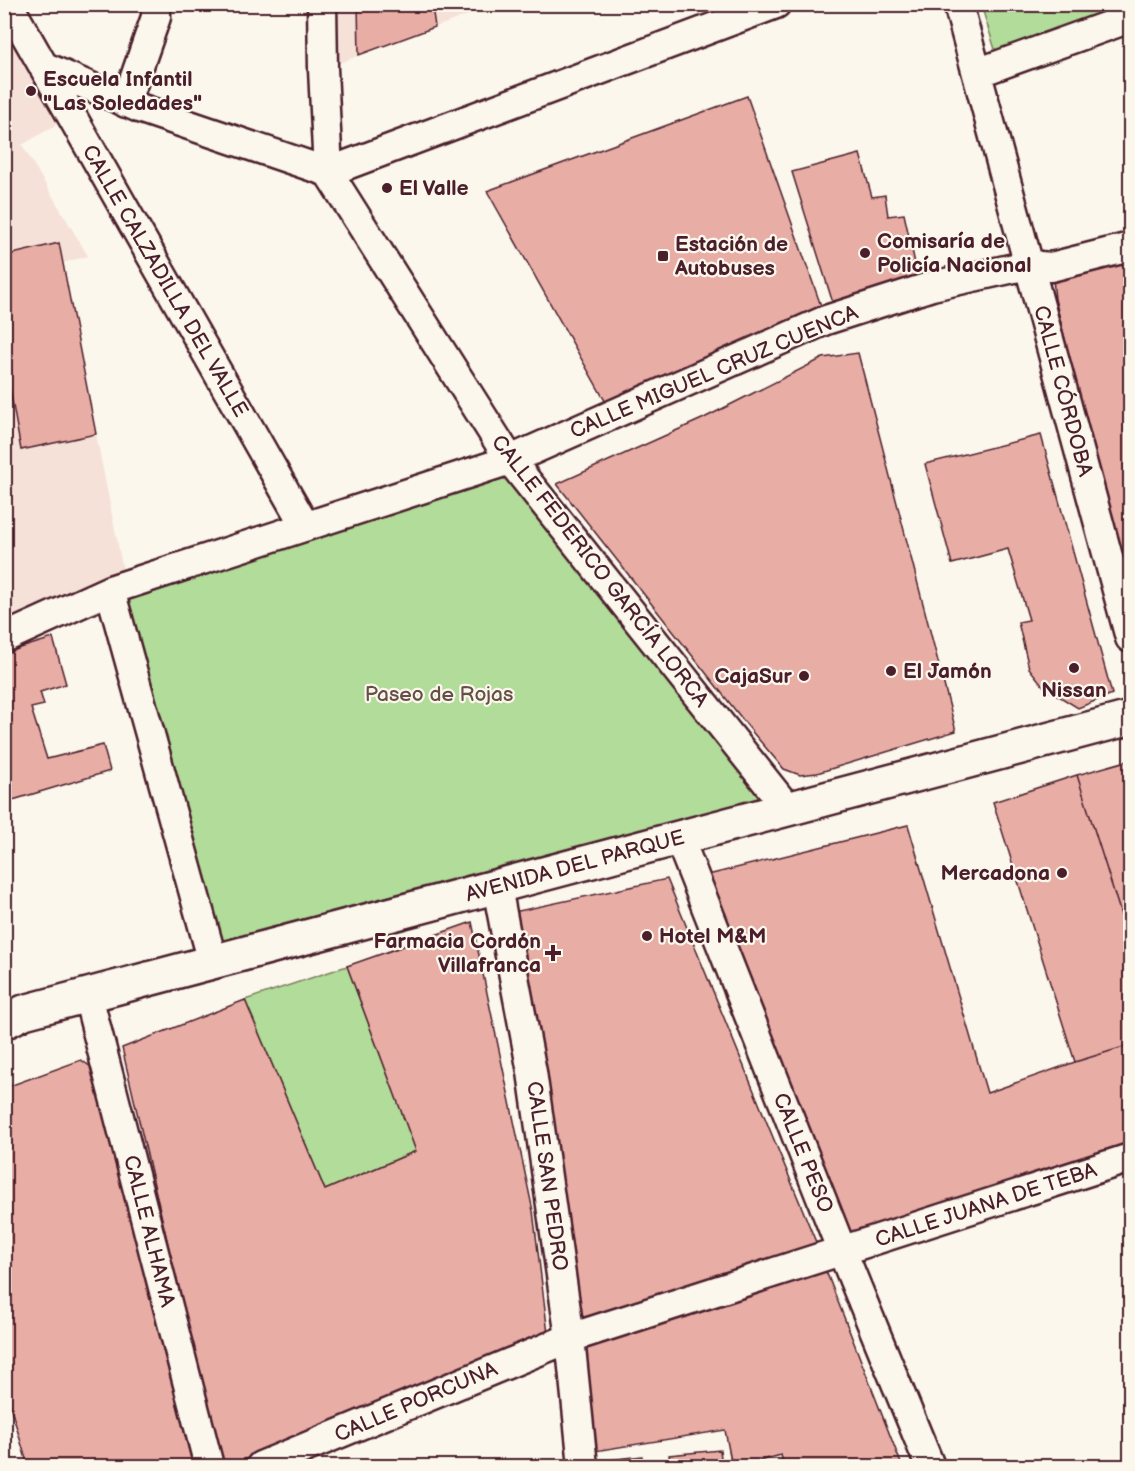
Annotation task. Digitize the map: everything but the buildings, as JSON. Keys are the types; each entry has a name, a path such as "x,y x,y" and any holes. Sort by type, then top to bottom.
{"street":[{"name":"CALLE CALZADILLA DEL VALLE","path":"8,4 305,526"},
{"path":"126,103 156,17 156,4"},
{"path":"322,4 322,69 328,172"},
{"path":"43,66 126,103 328,172 777,4"},
{"name":"CALLE CÓRDOBA","path":"958,4 1131,638"},
{"path":"977,73 1131,18"},
{"name":"CALLE FEDERICO GARCÍA LORCA","path":"328,172 510,460 788,810"},
{"name":"CALLE MIGUEL CRUZ CUENCA","path":"510,460 826,320 932,286 1028,265 1051,267 1131,247"},
{"path":"4,638 110,590 510,460"},
{"path":"110,590 213,962"},
{"name":"AVENIDA DEL PARQUE","path":"10,1017 1131,718"},
{"name":"CALLE PESO","path":"679,838 930,1467"},
{"name":"CALLE SAN PEDRO","path":"497,887 532,1072 570,1338 583,1467"},
{"name":"CALLE ALHAMA","path":"88,996 209,1467"},
{"name":"CALLE JUANA DE TEBA","path":"570,1338 1131,1158"},
{"name":"CALLE PORCUNA","path":"261,1467 570,1338"}],"shaded area":[{"path":"4,5 71,116 22,145 88,256 62,263 126,585 4,639"},
{"path":"322,5 495,5 323,69"}],"green space":[{"path":"1130,4 998,59 981,5"},
{"name":"Paseo de Rojas","path":"510,460 788,809 213,962 110,590"},
{"path":"347,966 416,1151 325,1190 245,1000"}],"place":[{"name":"Escuela Infantil \"Las Soledades\"","path":"31,91"},
{"name":"El Valle","path":"387,188"},
{"name":"Comisaría de Policía Nacional","path":"865,253"},
{"name":"Estación de Autobuses","path":"663,256"},
{"name":"Nissan","path":"1074,668"},
{"name":"El Jamón","path":"891,671"},
{"name":"CajaSur","path":"804,676"},
{"name":"Mercadona","path":"1062,873"},
{"name":"Hotel M&M","path":"647,936"},
{"name":"Farmacia Cordón Villafranca","path":"553,953"}]}
